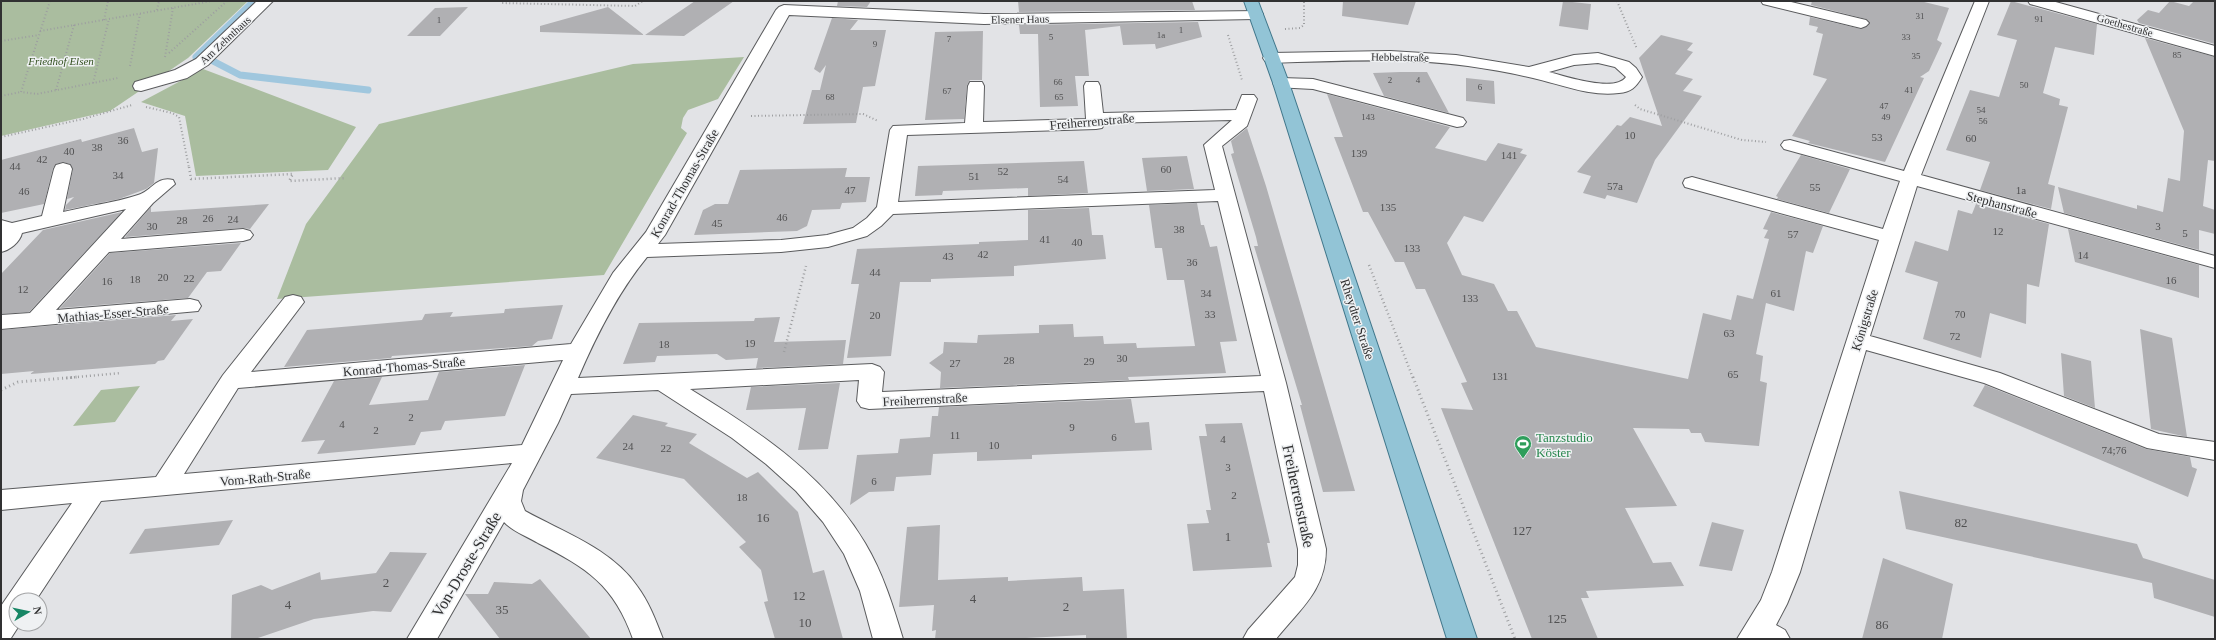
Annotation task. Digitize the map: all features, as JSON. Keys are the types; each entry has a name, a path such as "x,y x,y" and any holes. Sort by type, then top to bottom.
{"main road":[{"name":"Rheydter Straße","path":"1253,8 1280,57 1281,83 1462,639"}],"street":[{"name":"Am Zehnthaus","path":"140,86 181,74 210,56 266,1"},
{"path":"931,17 932,1"},
{"path":"1768,1 1861,23"},
{"name":"Königstraße","path":"1762,636 1786,572 1890,237 1910,180 1982,1"},
{"name":"Goethestraße","path":"2035,1 2215,51"},
{"name":"Elsener Haus","path":"784,10 984,19 1253,8"},
{"name":"Konrad-Thomas-Straße","path":"648,639 636,607 619,582 603,567 586,555 516,518 509,508 508,500 510,490 551,411 560,387 578,351 623,273 655,235 784,10"},
{"name":"Hebbelstraße","path":"1280,57 1430,57 1528,72 1590,87 1616,89"},
{"name":"Hebbelstraße","path":"1528,72 1586,57 1610,60 1625,66"},
{"path":"1616,89 1628,86 1633,80 1633,73 1625,66"},
{"path":"1281,83 1314,84 1457,122"},
{"path":"974,128 976,86"},
{"path":"1092,86 1095,118"},
{"name":"Freiherrenstraße","path":"899,130 1096,124 1095,118 1246,107 1241,122 1212,145 1274,383 1309,534 1312,565 1307,582 1258,639"},
{"path":"642,251 811,244 842,239 860,232 874,222 886,208 899,130"},
{"name":"Stephanstraße","path":"1790,145 1910,180 2215,262"},
{"path":"51,220 63,169"},
{"path":"1692,183 1890,237"},
{"name":"Mathias-Esser-Straße","path":"36,319 146,199 166,184"},
{"path":"886,208 1225,195"},
{"name":"Mathias-Esser-Straße","path":"6,228 51,220 146,199"},
{"name":"Mathias-Esser-Straße","path":"1,246 12,235 6,228"},
{"path":"104,246 242,235"},
{"path":"163,486 230,381 293,302"},
{"name":"Mathias-Esser-Straße","path":"1,322 190,306"},
{"path":"1858,340 1992,378 2156,442 2215,452"},
{"name":"Konrad-Thomas-Straße","path":"230,381 578,351"},
{"name":"Freiherrenstraße","path":"560,387 872,372 869,401 1274,383"},
{"path":"662,382 743,432 768,450 815,494 849,536 860,557 878,602 888,639"},
{"name":"Vom-Rath-Straße","path":"1,500 529,454"},
{"name":"Von-Droste-Straße","path":"422,639 510,490"},
{"path":"26,592 93,492"},
{"path":"1,630 8,619"}],"path":[{"path":"21,92 50,1"},
{"path":"104,20 108,1"},
{"path":"157,11 159,1"},
{"path":"40,31 212,1"},
{"path":"160,62 227,1"},
{"path":"502,1 501,3 635,6 643,1"},
{"path":"1280,57 1278,29 1304,26 1304,1"},
{"path":"1617,1 1642,60 1625,66"},
{"path":"165,57 173,8"},
{"path":"130,68 140,14"},
{"path":"93,83 109,19"},
{"path":"56,90 74,25"},
{"path":"1226,29 1246,107"},
{"path":"1,41 39,35"},
{"path":"1,96 21,92 32,94 121,78"},
{"path":"1616,89 1640,109 1742,140 1790,145"},
{"path":"140,106 172,113 179,117 191,179 293,174 289,181 346,178"},
{"path":"1,137 105,114"},
{"path":"722,116 863,114 899,130"},
{"path":"778,376 811,244"},
{"path":"1368,261 1515,639"},
{"path":"1,390 18,382 121,373"}],"green space":[{"name":"Friedhof Elsen","path":"1,1 248,1 188,58 110,111 1,136"},
{"path":"744,57 718,99 688,110 683,118 681,128 687,133 604,275 277,299 306,224 379,124 633,64"},
{"path":"203,69 356,127 328,170 196,176 185,116 141,102"},
{"path":"140,386 115,422 73,426 101,390"}],"building":[{"path":"695,1 734,1 684,36 645,35"},
{"path":"838,1 871,1 867,7 837,6"},
{"path":"1018,1 1192,1 1195,10 1019,12"},
{"path":"1343,1 1416,1 1408,25 1342,16"},
{"path":"1563,1 1591,4 1588,30 1559,26"},
{"path":"1812,1 1920,1 1949,8 1937,40 1942,43 1929,71 1920,77 1924,78 1885,162 1808,143 1810,141 1792,136 1827,79 1813,75 1823,34 1816,32 1818,27 1809,25 1810,17 1861,29 1870,23 1866,19 1811,5"},
{"path":"2011,1 2097,24 2094,55 2055,47 2043,93 2060,99 2059,105 2068,107 2048,184 2055,186 2051,209 1980,190 1990,162 1946,150 1970,90 1999,97 2017,40 1997,35"},
{"path":"2170,1 2189,6 2194,1 2215,1 2215,44 2139,23 2137,20 2148,10 2159,13"},
{"path":"468,7 440,36 407,36 435,8"},
{"path":"608,7 644,35 540,32 540,26"},
{"path":"832,18 858,20 850,30 886,30 875,86 863,87 856,123 803,124 812,90 820,90 826,65 820,73 814,69"},
{"path":"1198,22 1202,37 1156,49 1155,44 1123,45 1120,26 1085,30 1089,76 1075,76 1078,106 1040,107 1038,34 1020,34 1019,25"},
{"path":"983,31 982,80 970,80 967,85 964,119 925,120 935,32"},
{"path":"1661,35 1693,43 1687,50 1693,52 1675,74 1693,79 1683,91 1702,96 1655,160 1637,203 1607,195 1605,199 1583,193 1591,176 1577,172 1617,125 1621,126 1630,117 1662,126 1639,58"},
{"path":"2145,38 2215,57 2215,161 2208,160 2203,206 2215,210 2215,234 2199,230 2199,250 2064,213 2058,187 2137,209 2137,205 2163,212 2168,178 2180,181 2184,131"},
{"path":"1427,72 1449,113 1384,96 1373,73"},
{"path":"1466,78 1494,81 1495,104 1466,101"},
{"path":"1327,94 1450,127 1435,148 1486,161 1498,143 1523,149 1520,153 1527,155 1483,222 1464,216 1447,243 1462,275 1494,284 1508,311 1517,311 1536,347 1688,379 1703,313 1731,320 1737,295 1753,299 1769,239 1764,238 1768,230 1763,229 1771,212 1823,226 1813,253 1806,251 1794,311 1766,303 1756,354 1763,356 1760,381 1767,383 1759,446 1705,442 1701,433 1691,433 1689,429 1633,428 1677,506 1625,508 1653,563 1671,562 1684,586 1586,591 1589,598 1581,598 1598,639 1532,639 1441,408 1473,410 1461,383 1467,382 1425,289 1416,289 1404,262 1395,262 1368,212 1363,212 1334,137 1343,137"},
{"path":"134,128 142,152 158,148 154,183 146,189 119,199 65,210 66,205 74,197 67,199 73,169 70,164 63,162 56,164 53,168 44,204 1,213 1,160 81,139 82,142"},
{"path":"1247,128 1266,186 1355,491 1323,492 1300,405 1302,405 1254,246 1258,246 1256,237 1231,154 1234,153 1231,141"},
{"path":"1801,155 1850,169 1829,213 1777,199 1778,197 1776,196"},
{"path":"1187,156 1194,189 1147,191 1142,158"},
{"path":"1084,161 1088,193 1028,196 1028,188 943,191 942,195 915,196 918,166"},
{"path":"847,168 845,177 870,177 866,202 842,203 840,209 812,210 807,226 797,231 694,235 703,210 715,204 728,204 740,170"},
{"path":"1197,203 1201,225 1204,225 1210,247 1217,246 1237,341 1220,342 1226,373 1128,377 1129,380 940,388 941,372 929,363 943,353 944,342 977,343 978,335 1039,333 1039,325 1073,324 1074,337 1103,336 1104,344 1136,343 1137,348 1195,346 1184,280 1167,280 1162,248 1155,248 1149,205"},
{"path":"269,204 250,229 243,228 125,237 151,207 151,212"},
{"path":"1976,204 2049,224 2039,287 2027,284 2026,324 1990,313 1981,358 1923,339 1938,282 1905,272 1915,241 1948,251 1958,210 1972,214"},
{"path":"1089,208 1092,235 1103,235 1106,259 1014,266 1014,276 931,279 931,282 900,282 891,356 847,358 859,284 851,284 857,249 979,244 979,242 1028,240 1028,210"},
{"path":"122,212 29,312 1,314 1,274 43,230"},
{"path":"2068,229 2199,265 2199,298 2075,262"},
{"path":"241,243 221,271 207,272 188,298 60,308 110,253"},
{"path":"563,305 552,339 538,341 532,346 392,356 391,358 284,367 307,330 422,320 425,314 453,312 450,317 504,313 505,309"},
{"path":"176,315 171,321 193,319 164,360 158,361 155,364 30,374 34,371 1,374 1,330"},
{"path":"780,317 774,342 846,340 843,364 756,368 758,358 726,360 717,354 657,356 655,362 623,364 639,323 754,321 755,318"},
{"path":"2140,329 2172,338 2187,437 2151,429"},
{"path":"2061,353 2091,361 2095,408 2064,396"},
{"path":"525,365 505,416 445,421 441,430 421,432 415,445 317,454 325,440 301,442 334,381 382,377 369,405 428,400 439,372"},
{"path":"840,383 828,449 798,450 806,408 746,410 751,387"},
{"path":"1985,385 2146,449 2190,457 2192,467 2197,469 2188,497 1973,406"},
{"path":"1131,399 1135,423 1149,422 1152,450 1032,455 1032,459 977,461 977,452 933,454 931,475 896,477 894,491 869,492 850,505 857,455 898,453 900,439 930,437 932,416 938,416 939,407"},
{"path":"633,415 668,423 665,426 697,434 689,443 747,478 758,472 798,512 813,573 824,570 843,639 775,639 764,602 768,601 761,570 739,547 746,542 684,479 596,458"},
{"path":"1242,423 1270,543 1267,543 1272,567 1193,571 1187,524 1209,523 1206,510 1211,510 1199,436 1207,436 1205,424"},
{"path":"1899,491 2137,544 2143,558 2215,580 2215,617 2154,598 2152,583 1906,529"},
{"path":"233,520 219,545 129,554 145,529"},
{"path":"1712,522 1744,530 1732,571 1699,566"},
{"path":"940,525 938,580 1008,577 1008,581 1082,577 1083,591 1124,589 1127,639 1086,639 1086,635 1007,639 935,639 936,630 932,631 934,605 899,607 907,527"},
{"path":"390,552 427,553 391,612 373,611 314,619 255,639 231,639 232,595 261,585 272,590 320,572 321,580 376,573"},
{"path":"1883,558 1953,584 1942,639 1862,639"},
{"path":"540,579 591,639 500,639 465,594 488,594 494,582 532,584"}],"waterway":[{"path":"196,57 254,1"},
{"path":"211,60 240,75 368,90"}],"place":[{"name":"Tanzstudio Köster","path":"1523,459"}]}
